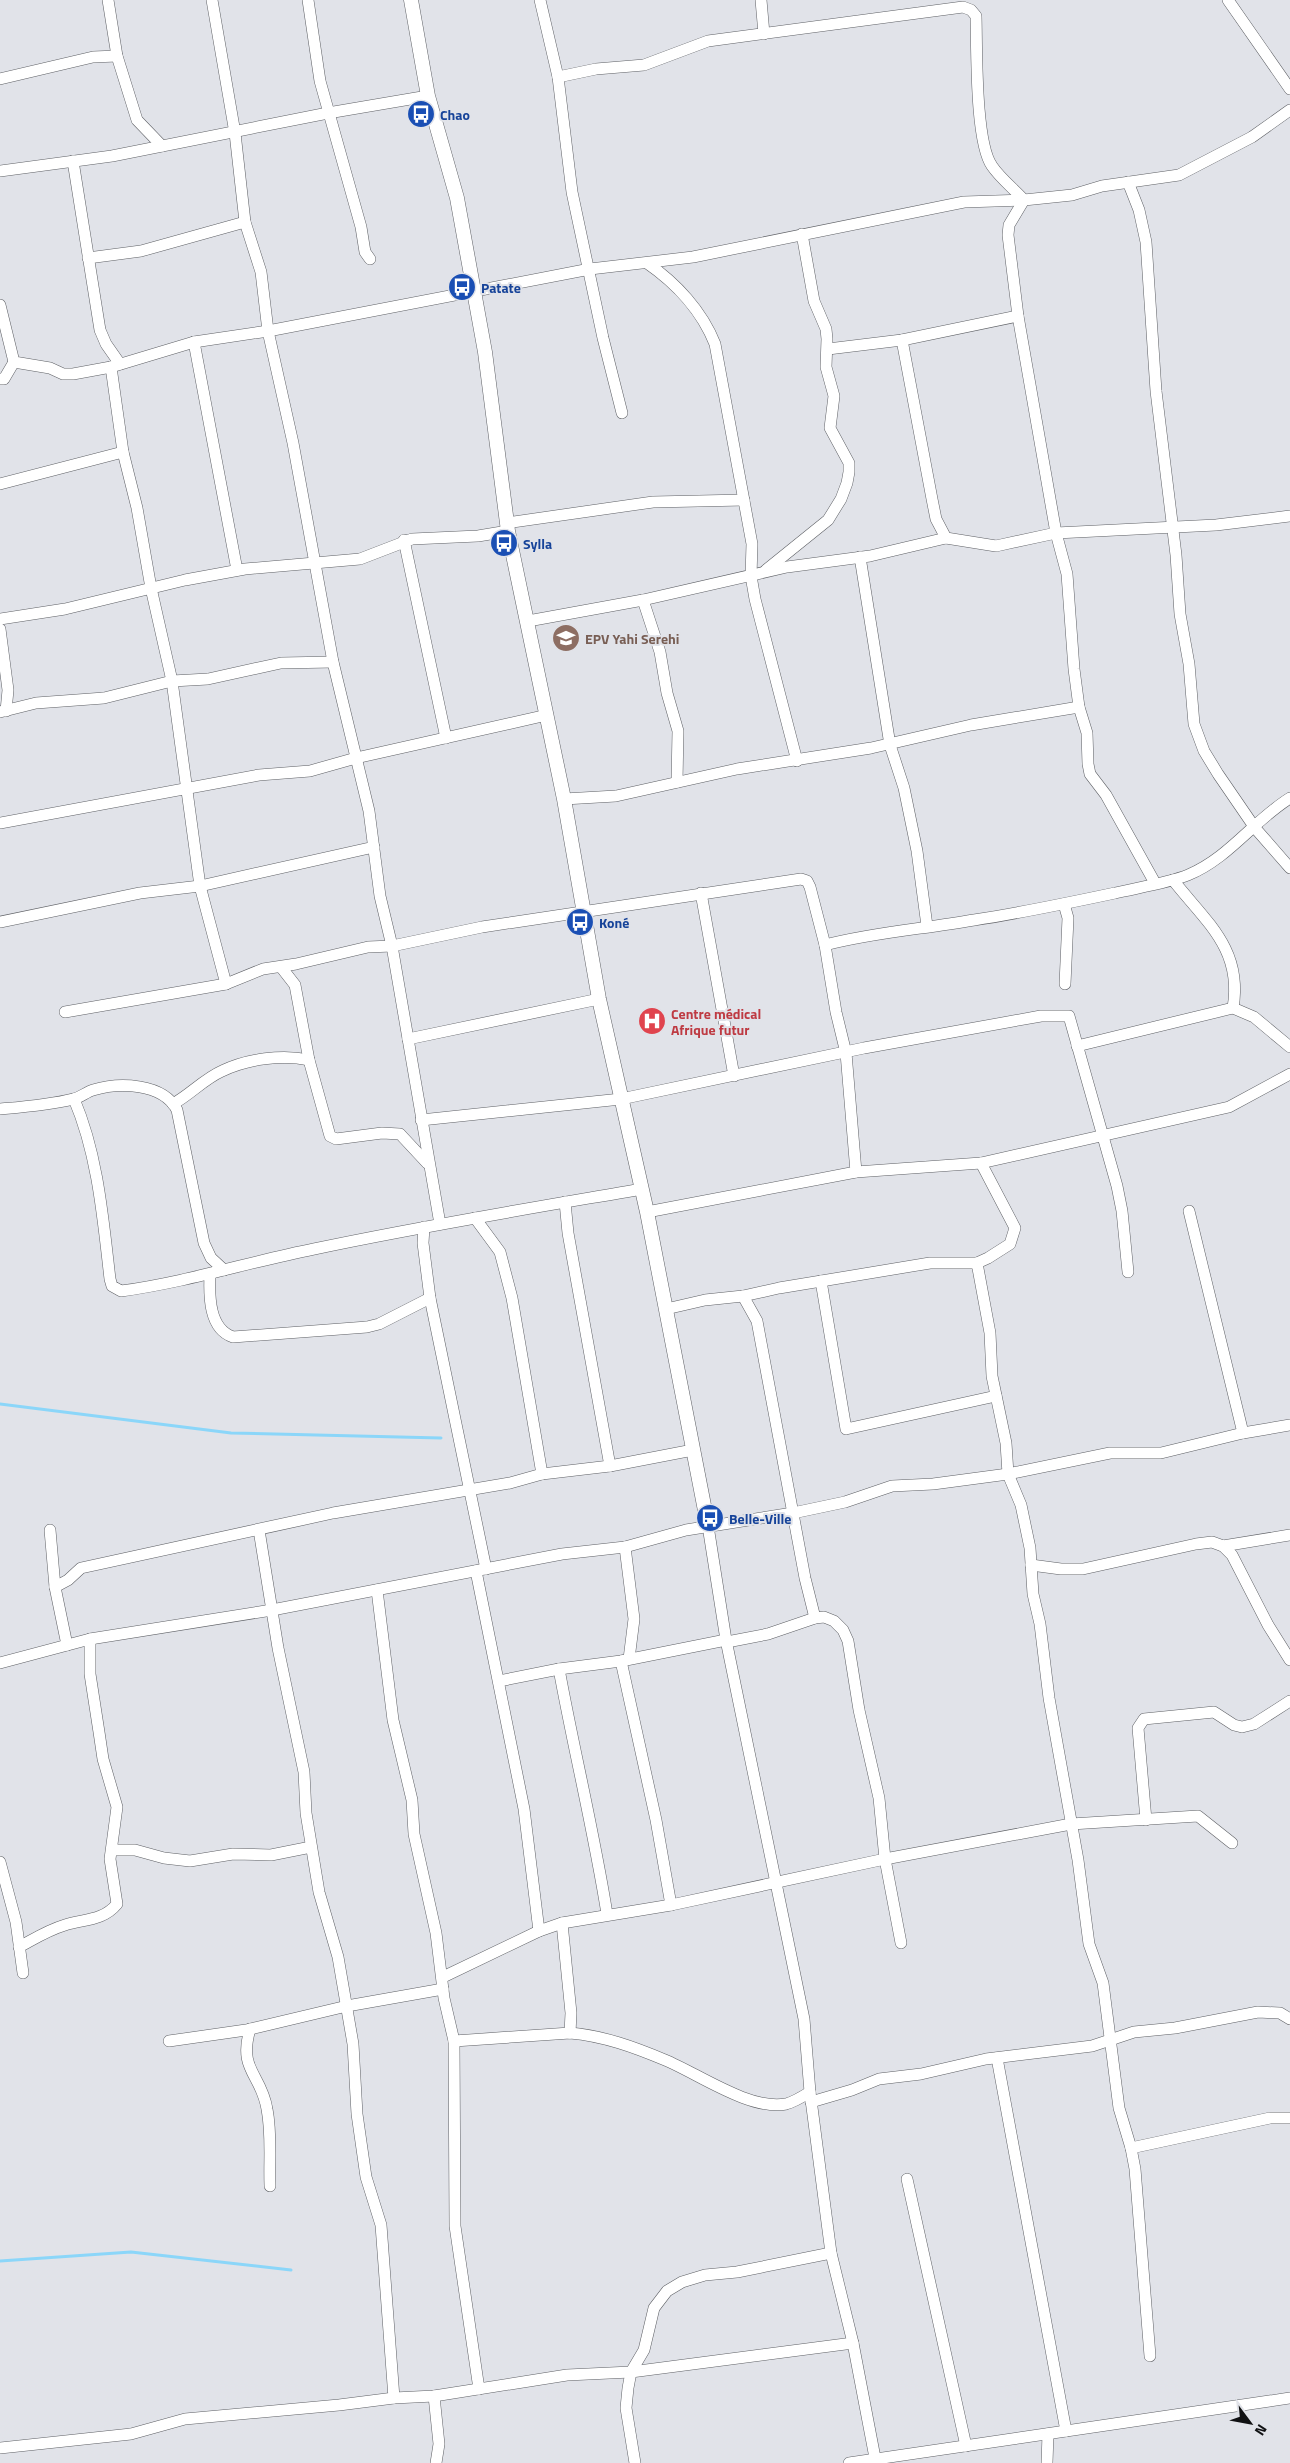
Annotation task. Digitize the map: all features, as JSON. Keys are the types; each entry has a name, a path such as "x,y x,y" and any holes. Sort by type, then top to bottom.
{"street":[{"path":"108,0 116,56 137,120 162,146"},
{"path":"212,0 235,133 245,222 261,272 268,330 282,385 317,564 333,662 369,811 380,896 392,946 428,1165 440,1224"},
{"path":"308,0 318,70 328,113 361,227 366,252 370,259"},
{"path":"411,0 428,96 457,198 485,352 507,527 564,799 600,999 647,1212 708,1526 726,1641 804,2020 810,2097 831,2253 853,2343 875,2461"},
{"path":"540,0 558,77 572,192 590,269 603,338 622,412"},
{"path":"761,0 764,34"},
{"path":"1228,0 1290,89"},
{"path":"558,77 596,69 644,65 708,41 764,34 789,28 963,7 971,10 976,16 980,118 987,155 992,166 1024,200"},
{"path":"0,79 93,57 116,56"},
{"path":"0,171 162,146 328,113 428,96"},
{"path":"14,362 50,368 66,375 115,366 194,342 268,330 590,269 693,257 964,202 1024,200 1072,195 1102,186 1179,175 1252,137 1290,110"},
{"path":"73,161 100,330 115,366 123,452 137,508 151,588 172,681 200,886 226,984"},
{"path":"1128,182 1139,210 1146,242 1156,391 1180,614 1189,664 1194,724 1204,751 1255,828 1290,868"},
{"path":"1024,200 1009,225 1018,316 1056,533 1066,574 1074,670 1079,707 1087,733 1088,764 1090,774 1110,802 1155,883"},
{"path":"88,258 141,251 245,222"},
{"path":"757,574 828,520 848,483 848,463 830,428 834,396 826,368 828,348 826,329 814,301 802,234"},
{"path":"647,263 663,274 679,290 709,328 715,344 757,574 758,617 797,761"},
{"path":"0,305 14,362 4,379 0,379"},
{"path":"828,348 902,340 1018,316"},
{"path":"902,340 936,519 946,538"},
{"path":"194,342 237,570"},
{"path":"0,484 123,452"},
{"path":"0,619 65,609 237,570 317,564 372,557 404,540 478,536 507,527 653,502 744,500"},
{"path":"528,622 643,600 787,567 860,557 946,538 996,546 1056,533 1216,525 1290,516"},
{"path":"404,540 446,738"},
{"path":"860,557 890,745 911,821 927,926"},
{"path":"643,600 660,652 667,693 678,731 677,782"},
{"path":"0,629 8,690 3,712 43,702 104,698 172,681 208,679 281,663 333,662"},
{"path":"564,799 616,796 737,769 890,745 971,725 1079,707"},
{"path":"0,823 259,775 310,771 356,758 547,715"},
{"path":"825,945 862,935 972,921 1064,904 1173,880 1215,862 1255,828 1276,807 1290,798"},
{"path":"0,922 140,893 200,886 374,847"},
{"path":"65,1012 226,984 263,969 281,967 368,947 392,946 482,927 801,879 807,881 810,887 825,945 836,1012 846,1053 856,1172"},
{"path":"1173,880 1213,927 1226,951 1235,975 1232,1008"},
{"path":"701,893 734,1076"},
{"path":"1064,904 1068,918 1065,984"},
{"path":"281,967 295,985 309,1060 328,1132 332,1138 400,1134 428,1165"},
{"path":"408,1039 600,999"},
{"path":"1077,1046 1232,1008 1254,1017 1290,1046"},
{"path":"421,1120 621,1099 846,1053 1041,1016 1069,1016 1122,1211 1128,1272"},
{"path":"173,1104 221,1071 236,1065 285,1056 309,1060"},
{"path":"647,1212 856,1172 981,1163 1229,1106 1290,1074"},
{"path":"0,1109 74,1099 92,1090 131,1086 160,1094 173,1104 180,1123 204,1243 211,1258 224,1270"},
{"path":"74,1099 83,1121 90,1148 112,1286 121,1291 210,1275 289,1254 424,1227 642,1189"},
{"path":"666,1309 705,1300 743,1296 822,1281 930,1264 976,1263 988,1258 1010,1244 1015,1228 981,1163"},
{"path":"565,1202 568,1233 610,1466"},
{"path":"1189,1211 1243,1433"},
{"path":"475,1218 500,1252 512,1298 542,1474"},
{"path":"424,1227 423,1243 430,1298 471,1490 481,1570 499,1682 524,1809 539,1931"},
{"path":"976,1263 990,1333 996,1396 1006,1443 1008,1474 1026,1523 1032,1565 1033,1594 1040,1624 1049,1698 1089,1944 1103,1982 1119,2108 1131,2148 1150,2356"},
{"path":"210,1275 209,1296 217,1325 233,1337 367,1328 379,1324 430,1298"},
{"path":"822,1281 846,1429 996,1396"},
{"path":"743,1296 757,1321 805,1578 815,1618"},
{"path":"0,1664 90,1639 272,1610 562,1554 625,1547 686,1530 793,1513 845,1502 892,1486 933,1484 1008,1474 1110,1453 1162,1453 1243,1433 1290,1425"},
{"path":"54,1587 68,1580 81,1568 333,1513 471,1490 542,1474 610,1466 693,1450"},
{"path":"50,1530 54,1587 67,1645"},
{"path":"259,1530 289,1705 304,1772 311,1847 319,1892 338,1957 347,2006 356,2078 357,2114 366,2178 381,2225 394,2398"},
{"path":"1223,1546 1290,1535"},
{"path":"1032,1565 1061,1569 1083,1569 1196,1544 1212,1542 1223,1546 1232,1555 1268,1625 1290,1660"},
{"path":"625,1547 634,1619 625,1660 671,1905"},
{"path":"377,1590 393,1720 412,1800 414,1834 436,1933 443,1976 443,1989 454,2040 456,2226 479,2389"},
{"path":"499,1682 559,1669 625,1660 695,1644 768,1634 815,1618 824,1617 834,1621 843,1630 848,1641 858,1710 879,1798 885,1859 901,1943"},
{"path":"19,1947 38,1936 65,1925 97,1919 110,1912 117,1904 111,1870 117,1807 103,1759 90,1674 90,1639"},
{"path":"559,1669 599,1864 607,1914"},
{"path":"1146,1820 1138,1728 1144,1719 1214,1712 1234,1726 1242,1727 1254,1724 1290,1701"},
{"path":"443,1976 539,1931 562,1923 607,1914 671,1905 777,1884 885,1859 1071,1824 1198,1816 1232,1843"},
{"path":"112,1850 135,1850 164,1858 190,1861 233,1854 271,1855 311,1847"},
{"path":"0,1862 16,1922 23,1973"},
{"path":"562,1923 571,2014 570,2033"},
{"path":"169,2041 250,2029 347,2006 443,1989"},
{"path":"454,2040 570,2033 623,2043 666,2060 731,2092 763,2102 785,2104 810,2097 852,2090 879,2079 921,2074 997,2058 1092,2046 1134,2032 1175,2028 1258,2012 1280,2013 1290,2020"},
{"path":"250,2029 245,2048 246,2058 267,2105 270,2186"},
{"path":"997,2058 1066,2431"},
{"path":"1131,2148 1270,2118 1290,2118"},
{"path":"907,2178 966,2446"},
{"path":"635,2463 626,2408 631,2372 644,2350 654,2308 668,2292 682,2282 705,2275 737,2272 831,2253"},
{"path":"0,2448 131,2434 185,2418 339,2405 394,2398 434,2396 567,2374 631,2372 853,2343"},
{"path":"434,2396 438,2422 436,2463"},
{"path":"849,2463 875,2461 1290,2398"},
{"path":"1047,2463 1048,2434"}],"waterway":[{"path":"0,1404 231,1433 441,1438"},
{"path":"0,2261 131,2252 291,2270"}],"place":[{"name":"Chao","path":"421,114"},
{"name":"Patate","path":"462,287"},
{"name":"Sylla","path":"504,543"},
{"name":"EPV Yahi Serehi","path":"566,638"},
{"name":"Koné","path":"580,922"},
{"name":"Centre médical Afrique futur","path":"652,1021"},
{"name":"Belle-Ville","path":"710,1518"}]}
